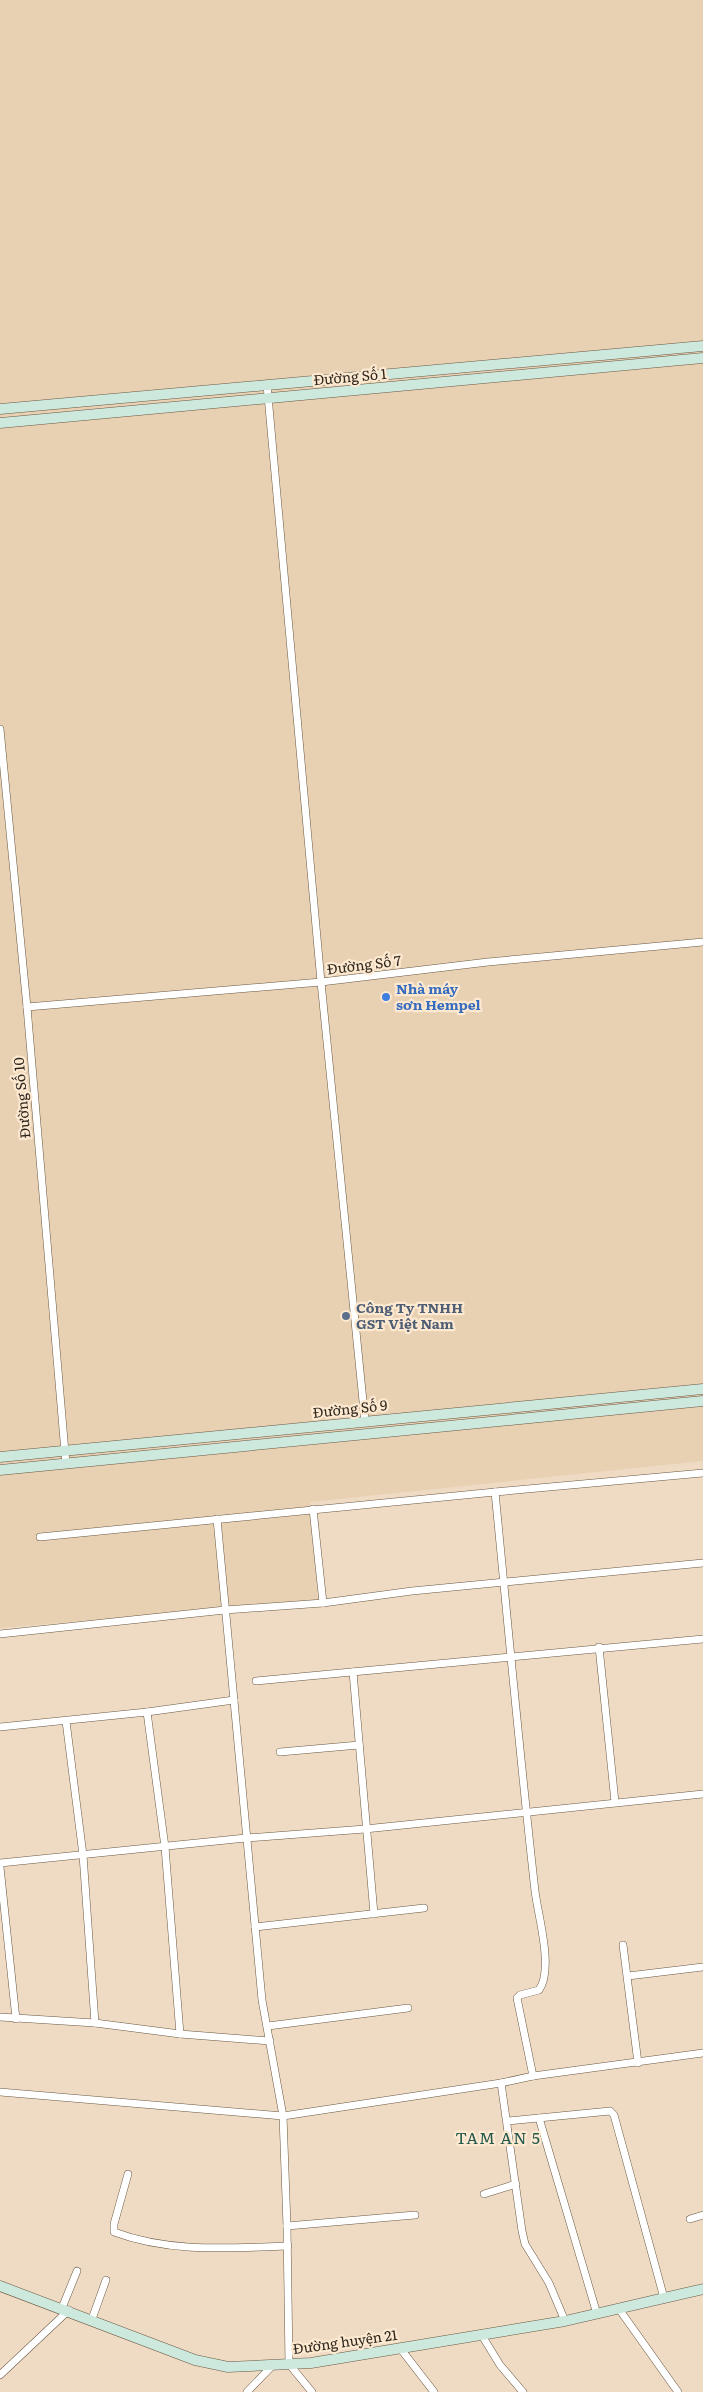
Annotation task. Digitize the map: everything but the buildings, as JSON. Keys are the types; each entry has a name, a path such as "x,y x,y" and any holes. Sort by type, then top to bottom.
{"street":[{"name":"Đường Số 1","path":"0,409 703,346"},
{"name":"Đường Số 1","path":"0,423 703,358"},
{"path":"266,385 321,982 365,1421"},
{"name":"Đường Số 10","path":"0,729 27,1007 66,1464"},
{"name":"Đường Số 7","path":"27,1007 321,982 488,962 703,942"},
{"name":"Đường Số 9","path":"0,1457 703,1388"},
{"name":"Đường Số 9","path":"0,1470 703,1401"},
{"path":"40,1537 313,1509 703,1473"},
{"path":"495,1492 526,1812 537,1909 546,1966 543,1985 539,1990 520,1995 517,1998 533,2076"},
{"path":"313,1509 323,1603"},
{"path":"217,1519 262,2000 283,2116 288,2246 289,2364 312,2392"},
{"path":"0,1634 225,1610 323,1603 412,1591 703,1562"},
{"path":"256,1681 703,1639"},
{"path":"599,1648 615,1802"},
{"path":"353,1672 374,1914"},
{"path":"0,1727 147,1712 234,1700"},
{"path":"147,1712 164,1847 180,2034"},
{"path":"66,1721 83,1856 95,2023"},
{"path":"280,1752 359,1745"},
{"path":"16,2019 0,1865 246,1838 366,1829 703,1794"},
{"path":"255,1927 424,1908"},
{"path":"623,1945 638,2063"},
{"path":"628,1976 703,1967"},
{"path":"268,2026 408,2008"},
{"path":"0,2017 95,2023 180,2034 270,2041"},
{"path":"0,2092 283,2116 501,2083 533,2076 703,2053"},
{"path":"501,2083 525,2244 549,2283 566,2321"},
{"path":"507,2121 610,2111 614,2115 664,2298"},
{"path":"539,2118 597,2314"},
{"path":"128,2174 114,2224 114,2232 156,2243 190,2249 288,2246"},
{"path":"484,2194 516,2184"},
{"path":"287,2226 415,2215"},
{"path":"690,2219 703,2215"},
{"path":"0,2375 65,2309 77,2271"},
{"path":"92,2319 106,2280"},
{"name":"Đường huyện 21","path":"0,2286 92,2319 195,2360 228,2367 311,2363 566,2321 703,2288"},
{"path":"619,2309 678,2392"},
{"path":"481,2334 500,2365 523,2392"},
{"path":"400,2348 434,2392"},
{"path":"247,2392 273,2365"}],"shaded area":[{"path":"0,0 703,0 703,1461 310,1502 318,1601 0,1628"}],"place":[{"name":"Nhà máy sơn Hempel","path":"386,997"},
{"name":"Công Ty TNHH GST Việt Nam","path":"346,1316"}],"district":[{"name":"TAM AN 5","path":"498,2138"}]}
